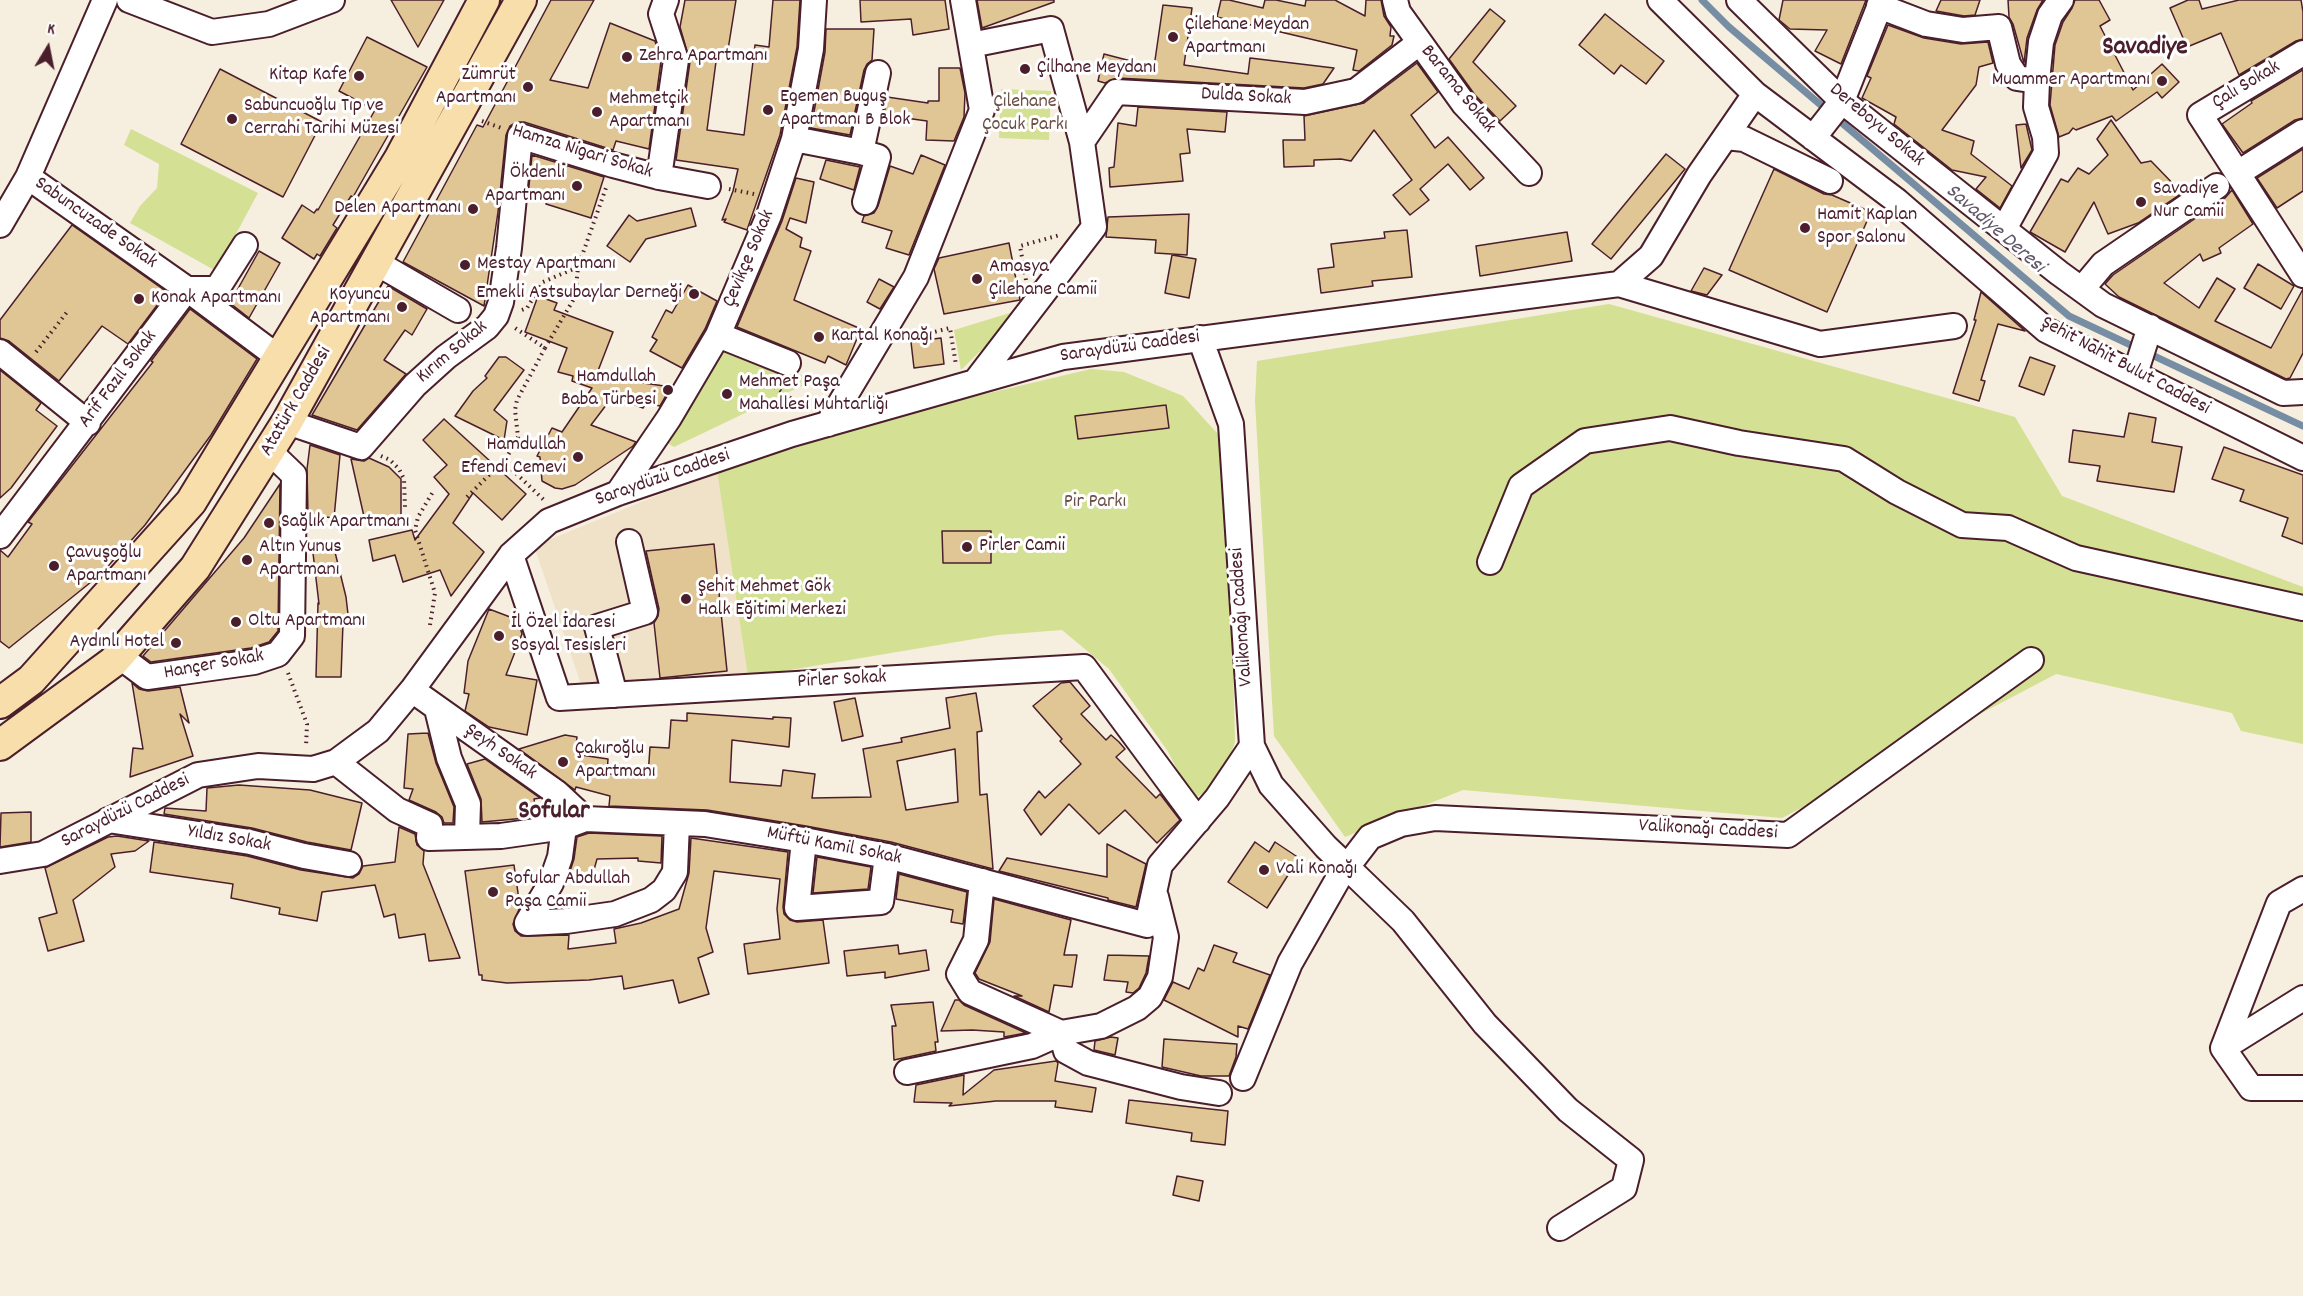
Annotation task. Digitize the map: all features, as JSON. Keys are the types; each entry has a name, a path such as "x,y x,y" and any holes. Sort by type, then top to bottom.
{"main road":[{"name":"Atatürk Caddesi","path":"0,703 31,680 191,502 400,158 484,0"},
{"name":"Atatürk Caddesi","path":"0,745 14,737 119,656 195,568 270,452 521,0"}],"street":[{"path":"0,225 28,177 105,0"},
{"path":"129,0 212,32 268,24 327,1"},
{"path":"658,177 676,60 660,14 666,0"},
{"name":"Çevikçe Sokak","path":"618,493 669,418 718,335 776,197 794,139 811,49 814,0"},
{"path":"828,424 916,277 982,110 963,0"},
{"name":"Barama Sokak","path":"1395,0 1398,12 1464,104 1529,173"},
{"name":"Şehit Nahit Bulut Caddesi","path":"1660,0 1755,94 1897,201 2046,330 2136,370 2303,458"},
{"name":"Dereboyu Sokak","path":"1740,0 1842,101 2103,305 2148,332 2283,393 2303,392"},
{"path":"2004,229 2046,153 2045,137 2036,107 2037,81 2041,42 2050,15 2061,0"},
{"path":"1813,138 1842,101 1881,3 1926,24 1963,30 2000,27 2008,64 2017,78 2037,81"},
{"path":"967,384 1094,227 1082,142 1051,29 970,38"},
{"name":"Dulda Sokak","path":"1082,142 1116,92 1305,102 1356,91 1419,43"},
{"name":"Çalı Sokak","path":"2303,53 2200,115 2303,275"},
{"path":"861,152 878,74"},
{"path":"1619,284 1651,256 1699,175 1755,94"},
{"path":"2238,173 2303,132"},
{"name":"Hamza Nigari Sokak","path":"520,136 658,177 708,186"},
{"name":"Kırım Sokak","path":"361,447 415,385 446,357 487,327 496,316 501,302 509,248 520,136"},
{"path":"1726,137 1744,140 1830,181"},
{"path":"794,139 879,157 865,202"},
{"name":"Sabuncuzade Sokak","path":"28,177 187,289 278,357"},
{"path":"2082,289 2103,264 2217,186"},
{"path":"187,289 217,290 245,245"},
{"path":"375,262 458,310"},
{"path":"1619,284 1820,344 1954,327"},
{"name":"Saraydüzü Caddesi","path":"0,861 43,854 198,775 258,766 313,769 336,762 378,731 412,690 511,555 549,521 618,493 828,424 1063,357 1444,305 1619,284"},
{"name":"Arif Fazıl Sokak","path":"0,536 88,423 187,289"},
{"path":"2136,370 2148,332"},
{"path":"718,335 788,363"},
{"name":"Valikonağı Caddesi","path":"1200,338 1231,424 1252,746 1271,786 1326,846 1403,921 1485,1024 1568,1110 1631,1160 1624,1188 1560,1228"},
{"path":"0,352 88,423"},
{"path":"287,422 361,447"},
{"path":"1490,562 1521,486 1585,441 1670,428 1739,443 1844,459 1897,492 1962,525 2008,528 2076,558 2303,608"},
{"name":"Hançer Sokak","path":"119,656 147,677 254,662 278,654 291,636 294,475 270,452"},
{"path":"615,695 597,627 645,612 629,542"},
{"name":"Pirler Sokak","path":"511,555 559,698 1084,667 1198,821"},
{"name":"Valikonağı Caddesi","path":"1347,867 1370,837 1401,824 1434,818 1788,835 2031,660"},
{"name":"Şeyh Sokak","path":"412,690 557,793 575,823"},
{"path":"436,709 449,758 468,804 467,836"},
{"name":"Müftü Kamil Sokak","path":"336,762 397,810 430,825 429,838 501,836 575,823 705,824 887,856 1147,925 1160,865 1217,798 1252,746"},
{"name":"Yıldız Sokak","path":"108,820 250,842 304,856 349,864"},
{"path":"575,823 551,883 527,923 566,921 615,914 651,900 664,890 675,872 677,823"},
{"path":"804,840 797,908 880,902 887,856"},
{"path":"1243,1078 1290,963 1347,867"},
{"path":"982,881 976,939 959,974 970,992 1061,1033"},
{"path":"2223,1048 2279,903 2303,889"},
{"path":"907,1072 1032,1046 1061,1033 1101,1026 1137,1008 1150,997 1160,977 1166,937 1155,890"},
{"path":"2223,1048 2303,998"},
{"path":"1061,1033 1066,1051 1088,1063 1181,1087 1219,1093"},
{"path":"2223,1048 2251,1088 2303,1088"}],"path":[{"name":"Hamza Nigari Sokak","path":"459,111 520,136"},
{"path":"466,497 503,461 518,437 515,410 517,400 544,348 575,297 578,267 613,165"},
{"path":"708,186 776,197"},
{"path":"1027,288 1020,246 1072,231 1090,232"},
{"path":"496,316 514,316 527,308 543,282 578,267"},
{"path":"22,369 68,312"},
{"path":"496,316 544,348"},
{"path":"903,340 950,328 967,384"},
{"path":"761,377 828,424"},
{"path":"361,447 390,460 399,469 404,479 405,507"},
{"path":"503,461 561,516"},
{"path":"434,490 418,517 415,530 435,593 429,631 438,655"},
{"path":"278,654 292,681 307,724 305,768"}],"shaded area":[{"path":"717,471 748,677 583,690 534,546"}],"green space":[{"name":"Çilehane Çocuk Parkı","path":"1001,89 1051,91 1049,140 999,138"},
{"path":"131,129 258,193 216,271 130,223 140,206 157,188 159,164 124,145"},
{"path":"1609,304 2015,417 2062,496 2303,587 2303,744 2241,731 2232,713 2056,674 1782,818 1463,790 1345,837 1274,736 1255,401 1257,361"},
{"path":"1023,309 961,370 954,330"},
{"path":"719,342 814,380 674,447 661,439"},
{"name":"Pir Parkı","path":"1091,369 1124,372 1183,396 1218,434 1229,501 1235,742 1222,779 1193,800 1167,750 1109,669 1062,630 998,635 748,677 717,471 913,411"}],"building":[{"path":"391,0 444,0 418,47"},
{"path":"551,0 594,0 550,80 588,88 610,23 655,41 661,61 649,149 616,141 613,150 524,122 517,122 510,126 506,135 498,212 484,306 403,262 477,125 483,127"},
{"path":"685,0 736,0 727,56 717,54 707,130 744,135 755,45 769,47 773,0 800,0 797,47 780,135 747,230 724,222 726,219 722,220 733,191 738,169 676,160 690,62 680,27"},
{"path":"860,0 945,0 949,29 913,35 911,19 861,22"},
{"path":"977,0 1054,0 1054,2 982,28"},
{"path":"1221,0 1263,8 1265,0 1305,6 1306,0 1335,0 1365,16 1366,0 1381,0 1384,16 1391,27 1390,36 1394,36 1392,45 1359,71 1353,70 1357,50 1217,17"},
{"path":"1783,0 1866,0 1841,64 1815,51 1827,30 1790,29 1779,20"},
{"path":"1941,0 1980,0 1975,15 1964,16 1936,11"},
{"path":"2008,0 2043,0 2027,38 2024,63 2009,17"},
{"path":"2075,0 2099,0 2110,20 2100,26 2133,90 2162,64 2179,82 2162,98 2157,92 2116,121 2112,116 2076,130 2073,128 2069,133 2059,137 2050,105 2055,45 2063,22"},
{"path":"2188,0 2199,0 2202,9 2239,0 2301,0 2303,39 2239,75 2221,33 2187,47 2170,8"},
{"path":"1163,5 1192,8 1184,65 1248,74 1250,58 1334,68 1323,84 1304,88 1117,78 1105,83 1098,81 1104,54 1154,67"},
{"path":"1490,9 1505,21 1473,62 1516,106 1500,121 1475,95 1449,59"},
{"path":"1605,14 1664,61 1646,84 1621,65 1614,74 1579,45"},
{"path":"1888,25 1924,38 1961,44 1988,42 1993,63 1979,67 1976,85 1942,130 1974,141 1971,154 2012,186 2000,208 1976,189 1986,177 1952,170 1894,124 1896,117 1862,98 1871,78 1867,76"},
{"path":"826,29 874,29 872,60 864,70 850,135 811,128 825,52"},
{"path":"367,37 427,67 353,197 351,196 333,225 337,228 320,256 317,254 314,259 282,238 302,205 314,213 318,210 375,110 339,91"},
{"path":"1417,63 1438,92 1411,115 1435,148 1448,137 1484,178 1470,190 1448,164 1420,189 1429,200 1410,215 1393,195 1412,180 1374,130 1351,161 1314,160 1314,166 1284,167 1283,140 1305,140 1304,116 1364,103"},
{"path":"939,68 960,68 965,93 964,117 954,141 926,140 927,121 884,115 887,97 928,103 928,101 939,101"},
{"name":"Sabuncuoğlu Tıp ve Cerrahi Tarihi Müzesi","path":"220,69 322,122 283,197 181,144"},
{"path":"2303,70 2303,118 2295,120 2243,153 2222,124 2252,103 2251,101"},
{"path":"1138,107 1227,112 1225,132 1187,129 1190,153 1180,154 1183,181 1110,187 1109,168 1114,167 1118,123 1136,126"},
{"path":"2111,120 2141,163 2151,161 2182,193 2138,223 2108,234 2094,202 2065,252 2030,232 2061,179 2068,182 2078,168 2089,174 2108,155 2097,139"},
{"path":"2026,124 2032,150 2021,168 2016,125"},
{"path":"2303,149 2303,191 2277,208 2257,178"},
{"path":"1666,154 1685,169 1611,259 1592,244"},
{"name":"Ökdenli Apartmanı","path":"532,155 604,177 591,218 546,204 547,200 528,196"},
{"path":"921,155 945,165 909,255 886,248 892,231 862,222 864,216 874,213 878,206 890,166 913,174"},
{"path":"826,160 860,167 854,190 820,179"},
{"name":"Hamit Kaplan Spor Salonu","path":"1774,169 1824,194 1832,195 1871,212 1827,312 1729,270"},
{"path":"796,178 814,182 806,223 790,218 786,229 802,238 800,247 811,251 794,300 861,329 846,365 828,356 825,363 737,327 782,221"},
{"path":"2232,190 2253,224 2219,248 2221,253 2203,261 2200,254 2164,283 2199,308 2217,278 2235,289 2215,321 2271,348 2303,289 2303,353 2290,378 2286,379 2119,297 2105,284 2113,275 2225,198"},
{"path":"691,208 696,226 646,239 630,262 607,246 629,215 637,221"},
{"path":"1189,214 1187,255 1155,253 1156,240 1106,237 1108,217"},
{"path":"72,225 167,292 128,344 102,326 59,381 9,341 0,338 0,320"},
{"path":"1407,230 1412,277 1372,281 1373,286 1321,293 1318,269 1334,267 1331,244 1385,238 1384,232"},
{"path":"1567,232 1572,261 1480,276 1476,246"},
{"name":"Amasya Çilehane Camii","path":"1009,243 1020,300 944,314 934,269 939,258"},
{"path":"259,251 280,263 249,318 230,303"},
{"path":"1172,255 1196,259 1189,298 1165,293"},
{"path":"2258,264 2294,286 2281,309 2244,288"},
{"path":"1704,268 1722,275 1707,295 1691,291"},
{"path":"879,279 894,287 880,309 867,302"},
{"path":"688,285 717,301 705,329 682,368 650,351 657,340 652,337 666,310 672,313"},
{"path":"388,286 427,309 412,335 405,330 384,360 406,374 357,430 312,415"},
{"path":"1981,292 2025,331 1998,324 1981,380 1985,381 1979,401 1953,393 1976,320 1974,320"},
{"path":"538,296 557,303 554,310 613,332 596,376 671,387 660,406 646,403 643,408 613,396 591,425 636,442 575,485 562,489 542,481 540,457 537,456 552,428 562,432 592,388 572,381 573,376 558,372 567,348 525,332"},
{"path":"190,309 257,359 211,435 145,525 101,574 9,648 0,641 0,550 8,557 32,524 28,522 153,362 151,361"},
{"path":"941,338 944,364 914,368 911,342"},
{"path":"499,357 506,357 524,370 494,410 507,421 504,440 455,416 473,391 487,378 485,376"},
{"path":"2030,357 2055,366 2044,395 2019,386"},
{"path":"0,370 41,403 36,410 57,426 11,488 0,498"},
{"path":"1166,405 1169,428 1078,439 1075,416"},
{"path":"2129,413 2156,418 2152,442 2182,447 2174,492 2097,481 2100,466 2069,462 2073,430 2124,437"},
{"path":"444,419 526,494 502,520 473,493 453,523 484,552 451,596 440,570 403,582 395,555 373,561 369,540 412,530 415,540 449,494 434,477 447,465 423,440"},
{"path":"310,445 340,455 334,518 308,515 307,469"},
{"path":"2224,447 2303,475 2303,544 2282,536 2288,518 2240,501 2244,490 2212,479"},
{"path":"369,458 389,467 401,479 401,525 365,521 351,459 364,461"},
{"path":"280,484 278,631 269,642 251,648 151,662 143,656 244,538"},
{"name":"Pirler Camii","path":"942,531 991,531 991,563 943,563"},
{"name":"Şehit Mehmet Gök Halk Eğitimi Merkezi","path":"714,544 727,671 660,678 654,623 659,609 646,551"},
{"path":"334,548 346,597 349,623 343,623 341,677 316,677 319,604 313,553"},
{"path":"489,609 518,620 522,634 506,675 537,680 527,735 489,727 465,711 469,694 464,693 468,661"},
{"path":"1070,682 1090,706 1081,714 1106,740 1111,735 1119,742 1125,749 1116,757 1156,798 1160,794 1180,820 1157,843 1125,810 1099,834 1069,804 1041,835 1024,810 1039,791 1045,798 1081,764 1033,706 1061,683"},
{"path":"132,683 139,689 148,691 180,687 189,723 180,714 193,756 130,777 133,748 143,749"},
{"path":"976,693 982,731 977,732 980,795 987,794 993,869 891,842 806,826 707,810 609,806 610,796 576,787 575,790 519,749 565,735 577,737 576,746 582,747 581,755 608,759 607,774 648,776 650,747 669,748 671,720 687,721 687,713 773,719 773,717 791,718 789,747 732,740 730,782 781,786 783,770 815,774 812,798 871,797 863,749 902,742 901,738 950,728 946,698","holes":["955,749 958,802 906,810 897,761"]},
{"path":"855,698 863,736 842,741 834,702"},
{"path":"428,733 436,763 454,807 453,823 444,823 442,817 436,812 409,800 413,789 404,788 408,734"},
{"path":"485,759 540,798 534,799 537,817 482,822 481,799 467,764"},
{"path":"239,785 310,790 362,803 351,850 252,828 164,814 165,808 206,811 207,788"},
{"path":"31,812 31,842 0,847 1,813"},
{"path":"399,827 415,834 417,845 424,851 423,864 460,958 429,961 425,934 399,938 395,914 384,917 375,885 322,892 317,921 279,914 280,908 231,898 233,884 150,872 154,842 247,856 301,870 353,878 359,874 363,866 395,862"},
{"path":"589,833 662,836 661,863 638,861 638,858 597,859 592,877 569,874 577,837"},
{"path":"117,836 149,841 135,851 111,854 115,867 73,900 84,941 48,951 39,918 57,913 45,868 108,837"},
{"path":"691,838 788,852 784,914 790,920 797,922 823,920 829,963 748,974 744,944 780,939 777,909 780,879 714,871 706,928 713,952 698,958 709,994 679,1003 673,980 624,989 622,976 589,980 507,983 482,980 482,975 479,975 465,871 514,865 520,907 513,924 515,931 521,936 569,935 568,949 616,943 614,929 641,923 679,909 689,873"},
{"name":"Vali Konağı","path":"1255,842 1269,852 1275,842 1299,858 1267,908 1228,882"},
{"path":"1107,844 1146,864 1136,907 999,871 1007,858 1107,877"},
{"path":"817,857 871,867 868,889 813,893"},
{"path":"899,874 967,892 963,924 951,922 953,910 896,899"},
{"path":"994,899 1071,920 1064,955 1077,955 1072,987 1054,985 1049,1012 1014,996 1022,996 979,979 975,973 990,942"},
{"path":"898,945 899,954 926,950 929,970 885,978 885,972 847,976 844,951"},
{"path":"1214,945 1237,953 1233,962 1270,975 1248,1029 1238,1026 1238,1037 1164,1000 1173,982 1189,989 1198,968 1204,971"},
{"path":"1108,955 1149,956 1146,973 1139,988 1133,993 1126,992 1128,982 1104,980"},
{"path":"955,1000 1026,1033 1004,1037 1004,1032 941,1031"},
{"path":"933,1002 938,1042 935,1042 936,1051 894,1060 892,1026 896,1026 891,1005"},
{"path":"1111,1037 1118,1038 1115,1055 1094,1050 1095,1041"},
{"path":"1164,1039 1237,1044 1236,1057 1229,1076 1201,1076 1162,1067"},
{"path":"1056,1061 1058,1063 1055,1081 1096,1088 1092,1112 1055,1107 1056,1101 996,1101 949,1106 952,1103 914,1102 916,1085 964,1075 963,1095 994,1070"},
{"path":"1129,1100 1228,1111 1225,1145 1191,1141 1192,1133 1126,1123"},
{"path":"1177,1176 1203,1181 1199,1201 1173,1195"}],"waterway":[{"name":"Savadiye Deresi","path":"1702,0 1729,27 2069,316 2303,426"}],"place":[{"name":"Çilehane Meydan Apartmanı","path":"1173,37"},
{"name":"Zehra Apartmanı","path":"627,57"},
{"name":"Çilhane Meydanı","path":"1025,69"},
{"name":"Kitap Kafe","path":"359,76"},
{"name":"Muammer Apartmanı","path":"2162,81"},
{"name":"Zümrüt Apartmanı","path":"528,87"},
{"name":"Egemen Buguş Apartmanı B Blok","path":"768,110"},
{"name":"Mehmetçik Apartmanı","path":"597,112"},
{"name":"Sabuncuoğlu Tıp ve Cerrahi Tarihi Müzesi","path":"232,119"},
{"name":"Ökdenli Apartmanı","path":"577,186"},
{"name":"Savadiye Nur Camii","path":"2141,202"},
{"name":"Delen Apartmanı","path":"473,209"},
{"name":"Hamit Kaplan Spor Salonu","path":"1805,228"},
{"name":"Mestay Apartmanı","path":"465,265"},
{"name":"Amasya Çilehane Camii","path":"977,279"},
{"name":"Emekli Astsubaylar Derneği","path":"694,294"},
{"name":"Konak Apartmanı","path":"139,299"},
{"name":"Koyuncu Apartmanı","path":"402,307"},
{"name":"Kartal Konağı","path":"819,337"},
{"name":"Hamdullah Baba Türbesi","path":"668,390"},
{"name":"Mehmet Paşa Mahallesi Muhtarlığı","path":"727,394"},
{"name":"Hamdullah Efendi Cemevi","path":"578,457"},
{"name":"Sağlık Apartmanı","path":"269,523"},
{"name":"Pirler Camii","path":"967,547"},
{"name":"Altın Yunus Apartmanı","path":"247,560"},
{"name":"Çavuşoğlu Apartmanı","path":"54,566"},
{"name":"Şehit Mehmet Gök Halk Eğitimi Merkezi","path":"686,599"},
{"name":"Oltu Apartmanı","path":"236,622"},
{"name":"İl Özel İdaresi Sosyal Tesisleri","path":"499,636"},
{"name":"Aydınlı Hotel","path":"176,643"},
{"name":"Çakıroğlu Apartmanı","path":"563,762"},
{"name":"Vali Konağı","path":"1264,870"},
{"name":"Sofular Abdullah Paşa Camii","path":"493,892"}],"district":[{"name":"Savadiye","path":"2145,49"},
{"name":"Sofular","path":"554,813"}]}
